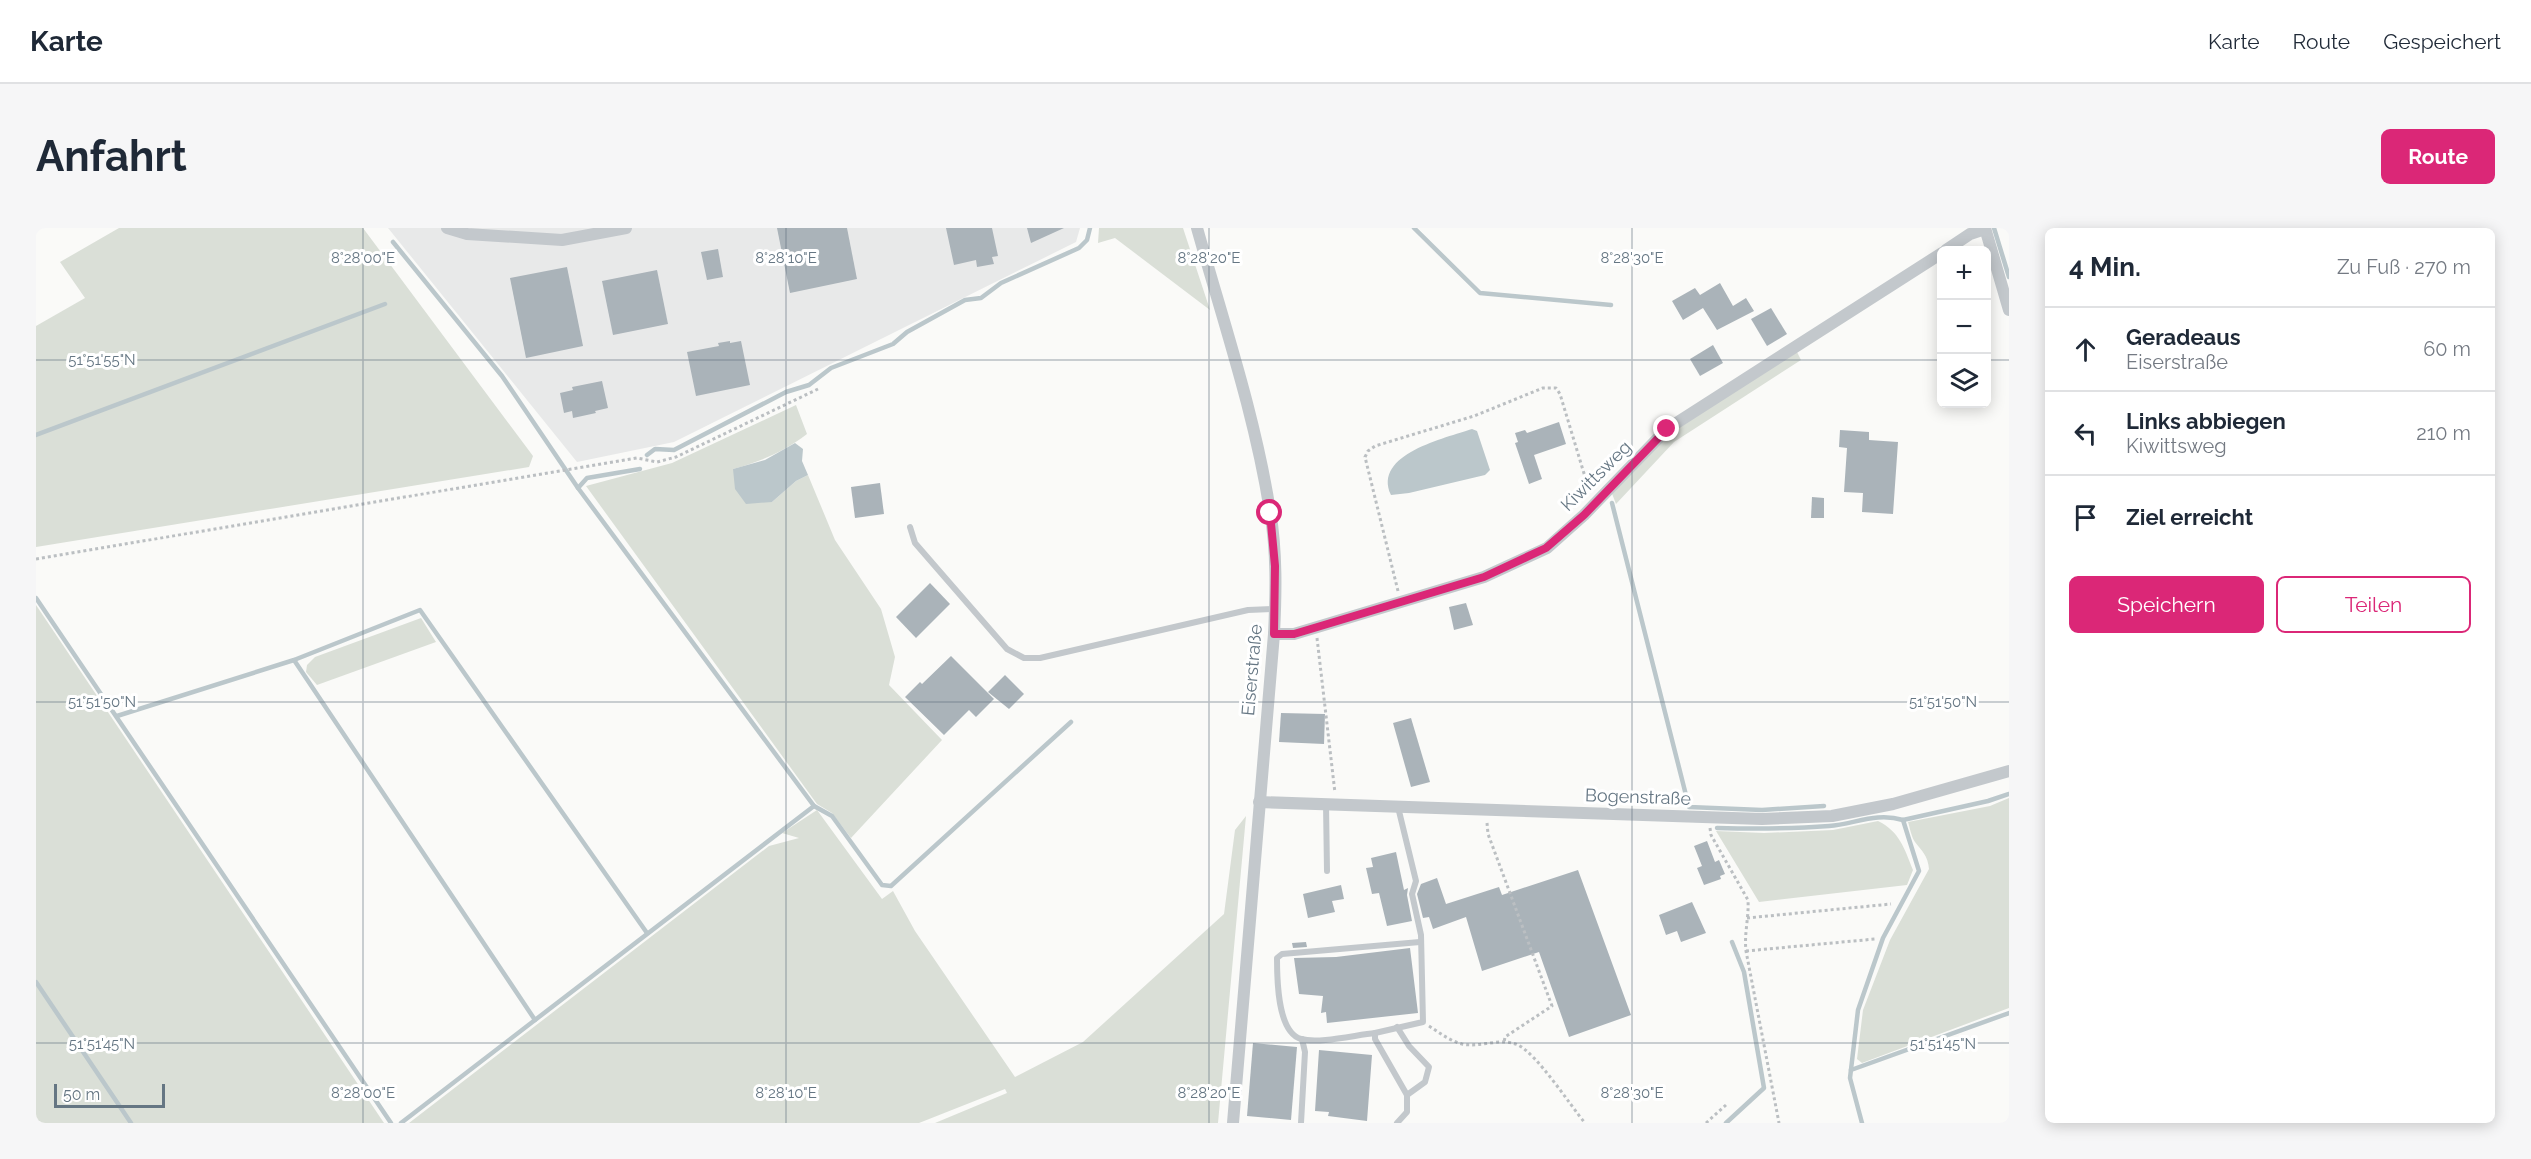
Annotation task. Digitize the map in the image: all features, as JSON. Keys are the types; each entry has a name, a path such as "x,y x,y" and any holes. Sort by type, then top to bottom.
{"street":[{"path":"447,228 467,234 561,240 626,228"},
{"name":"Eiserstraße","path":"1197,228 1258,448 1270,513 1275,566 1274,634 1233,1123"},
{"path":"1952,246 1971,234 1985,229 2009,310"},
{"name":"Kiwittsweg","path":"1274,634 1294,634 1484,577 1546,548 1596,502 1667,429 1937,256"},
{"name":"Bogenstraße","path":"1259,802 1762,819 1832,816 1893,804 2009,771"}],"lane":[{"path":"910,527 915,543 968,605 1007,649 1024,658 1040,658 1248,610 1275,609"},
{"path":"1327,871 1331,804"},
{"path":"1398,807 1416,880 1412,894 1420,942 1423,1022 1375,1033 1302,1040 1294,1036 1287,1028 1282,1014 1277,958 1282,954 1420,942"},
{"path":"1397,1027 1408,1046 1429,1067 1425,1082 1407,1095"},
{"path":"1375,1033 1375,1039 1407,1095 1407,1112 1397,1123"},
{"path":"1301,1123 1305,1052 1302,1040"}],"path":[{"path":"1401,602 1365,457 1368,451 1375,446 1474,416 1543,388 1556,388 1560,394 1591,498 1596,502"},
{"path":"36,559 637,458 657,462 676,457 818,389"},
{"path":"1316,628 1331,804"},
{"path":"1486,810 1488,834 1552,1005 1505,1037 1504,1043"},
{"path":"1709,817 1711,835 1748,900 1744,934 1746,951 1779,1123"},
{"path":"1747,918 1891,904"},
{"path":"1746,951 1875,939"},
{"path":"1423,1022 1448,1039 1464,1045 1517,1044 1531,1054 1585,1123"},
{"path":"1706,1123 1726,1105"}],"shaded area":[{"path":"119,228 363,228 533,456 529,467 36,547 36,326 85,298 60,262"},
{"path":"388,228 1080,228 1076,242 674,442 577,462"},
{"path":"1099,228 1183,228 1210,310 1115,238 1098,243"},
{"path":"1797,352 1801,360 1674,442 1616,504 1611,491 1669,433"},
{"path":"796,405 807,434 772,455 733,469 772,502 796,481 808,475 835,540 881,609 895,657 889,685 942,740 851,838 832,813 817,804 586,486 672,463"},
{"path":"1472,429 1477,431 1490,470 1485,475 1391,495 1388,481 1392,469 1401,458 1430,443"},
{"path":"795,443 803,449 802,461 808,475 796,481 772,502 746,504 735,489 733,469 765,460"},
{"path":"36,605 384,1123 36,1123"},
{"path":"421,618 436,642 317,685 306,672 307,665 315,657"},
{"path":"2009,798 2009,1008 1862,1063 1857,1059 1863,1010 1890,940 1929,869 1926,857 1912,837 1908,822 1990,806"},
{"path":"817,810 882,899 893,891 915,931 1015,1077 1083,1042 1224,914 1235,830 1246,816 1218,1123 935,1123 1007,1093 1005,1089 919,1123 409,1123 769,846 799,838 782,833"},
{"path":"1878,821 1891,830 1904,848 1913,870 1907,885 1759,902 1716,831 1764,833 1833,830"}],"building":[{"path":"777,228 847,228 857,279 790,293"},
{"path":"946,228 992,228 998,256 992,257 994,264 977,267 976,260 954,265"},
{"path":"1027,228 1064,228 1031,243"},
{"path":"718,249 723,277 707,280 701,252"},
{"path":"567,267 583,346 526,358 510,278"},
{"path":"657,270 668,324 613,335 602,281"},
{"path":"1720,283 1733,306 1746,298 1754,311 1717,330 1703,308 1683,320 1672,301 1695,288 1700,295"},
{"path":"1771,308 1787,334 1767,346 1751,319"},
{"path":"730,341 730,343 741,341 750,385 696,396 687,352 719,346 718,343"},
{"path":"1713,345 1723,363 1700,376 1690,359"},
{"path":"602,381 608,408 573,418 572,411 564,413 560,393 573,390 572,387"},
{"path":"1559,422 1566,444 1534,455 1542,479 1529,484 1515,443 1518,442 1515,433 1525,430 1527,433"},
{"path":"1840,430 1869,432 1869,440 1898,442 1893,514 1862,512 1863,493 1844,492 1847,448 1839,447"},
{"path":"880,483 884,514 855,518 851,487"},
{"path":"1812,497 1824,498 1824,518 1811,518"},
{"path":"930,583 950,604 916,638 896,617"},
{"path":"1466,603 1473,625 1454,630 1449,607"},
{"path":"951,656 994,699 976,717 969,710 944,735 905,697"},
{"path":"1005,675 1024,694 1009,709 988,692"},
{"path":"1281,713 1325,714 1324,744 1279,742"},
{"path":"1411,718 1430,782 1411,787 1393,723"},
{"path":"1707,841 1715,862 1719,860 1725,874 1720,876 1721,879 1704,885 1697,868 1702,866 1694,846"},
{"path":"1396,852 1404,890 1408,888 1407,895 1412,921 1387,926 1379,893 1372,894 1366,868 1373,867 1371,858"},
{"path":"1578,870 1631,1015 1569,1037 1539,952 1482,971 1466,917 1433,929 1429,917 1423,918 1417,894 1421,884 1437,878 1446,904 1499,887 1502,895"},
{"path":"1341,885 1344,899 1332,901 1335,912 1308,918 1303,894"},
{"path":"1692,902 1706,933 1681,942 1677,931 1666,935 1659,915"},
{"path":"1306,942 1307,947 1293,948 1292,943"},
{"path":"1410,948 1418,1013 1327,1023 1326,1012 1321,1013 1323,996 1299,994 1294,958 1336,957"},
{"path":"1253,1043 1297,1047 1291,1120 1247,1116"},
{"path":"1319,1050 1372,1055 1367,1121 1328,1116 1329,1112 1315,1111"}],"waterway":[{"path":"647,455 655,449 674,450 786,392 809,385 831,368 893,344 907,332 965,300 981,298 1001,283 1079,248 1087,240 1090,228"},
{"path":"1414,228 1480,293 1611,305"},
{"path":"1994,228 2009,277"},
{"path":"393,242 502,376 578,488 814,806 832,816 882,885 891,886 1071,722"},
{"path":"36,435 385,304"},
{"path":"578,488 587,478 640,469"},
{"path":"1612,503 1689,807 1762,810 1824,806"},
{"path":"36,598 391,1123"},
{"path":"117,716 294,660 420,610 647,933"},
{"path":"294,660 535,1020 814,806"},
{"path":"1862,1123 1850,1078 1858,1010 1883,938 1919,871 1903,820 2009,794"},
{"path":"1717,828 1815,827 1884,817 1903,820"},
{"path":"1726,1123 1764,1088 1744,972 1732,942"},
{"path":"36,982 131,1123"},
{"path":"1851,1070 2009,1013"},
{"path":"401,1123 535,1020"}],"route":[{"path":"1270,513 1275,566 1274,634 1294,634 1484,577 1546,548 1584,515 1667,429"}]}
